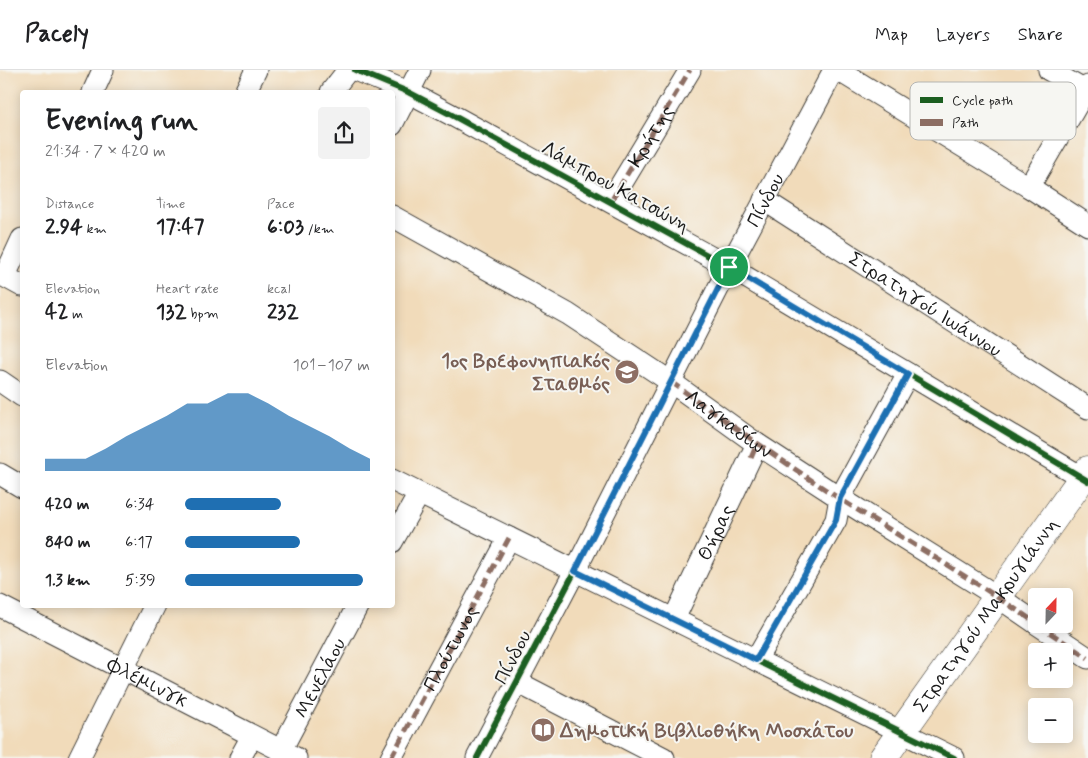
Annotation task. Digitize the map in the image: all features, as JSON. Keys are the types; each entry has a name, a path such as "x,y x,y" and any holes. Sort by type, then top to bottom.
{"main road":[{"name":"Στρατηγού Μακρυγιάννη","path":"883,758 1086,476"}],"street":[{"path":"94,90 103,70"},
{"path":"246,90 256,70"},
{"path":"333,90 348,70"},
{"name":"Λάμπρου Κατσώνη","path":"355,70 408,92 729,267 908,374 1086,476"},
{"path":"395,119 420,70"},
{"name":"Κρήτης","path":"610,201 690,70"},
{"name":"Πίνδου","path":"477,758 575,571 729,267 834,70"},
{"path":"838,70 910,114"},
{"path":"1049,70 1074,82"},
{"path":"1076,105 1086,88"},
{"path":"952,140 1088,225"},
{"path":"1029,187 1056,140"},
{"name":"Στρατηγού Ιωάννου","path":"764,200 1088,408"},
{"name":"Λαγκαδίων","path":"395,218 568,314 671,382 754,451 840,498 1028,617"},
{"path":"9,279 20,245"},
{"path":"756,660 836,520 840,498 908,374"},
{"path":"0,381 20,395"},
{"name":"Θήρας","path":"674,619 754,451"},
{"path":"0,474 20,486"},
{"path":"395,482 954,758"},
{"path":"395,537 419,494"},
{"name":"Πλούτωνος","path":"391,758 509,538"},
{"name":"Φλέμινγκ","path":"0,606 289,754"},
{"path":"79,758 153,608"},
{"name":"Μενελάου","path":"289,754 357,608"},
{"name":"Λαγκαδίων","path":"1052,633 1088,658"},
{"path":"517,682 664,758"},
{"path":"240,758 252,736"}],"marked path":[{"path":"611,201 690,70"},
{"path":"671,382 755,442 840,499 1028,618"},
{"path":"751,458 757,444"},
{"path":"391,758 509,538"},
{"path":"1050,633 1088,658"}],"cycle path":[{"path":"355,70 408,92 450,114 729,267 1088,481"},
{"path":"477,758 575,571 954,758"}],"place":[{"name":"1ος Βρεφονηπιακός Σταθμός","path":"627,372"},
{"name":"Δημοτική Βιβλιοθήκη Μοσχάτου","path":"543,730"}],"route":[{"path":"729,267 908,374 840,498 836,520 756,660 575,571 729,267"}]}
